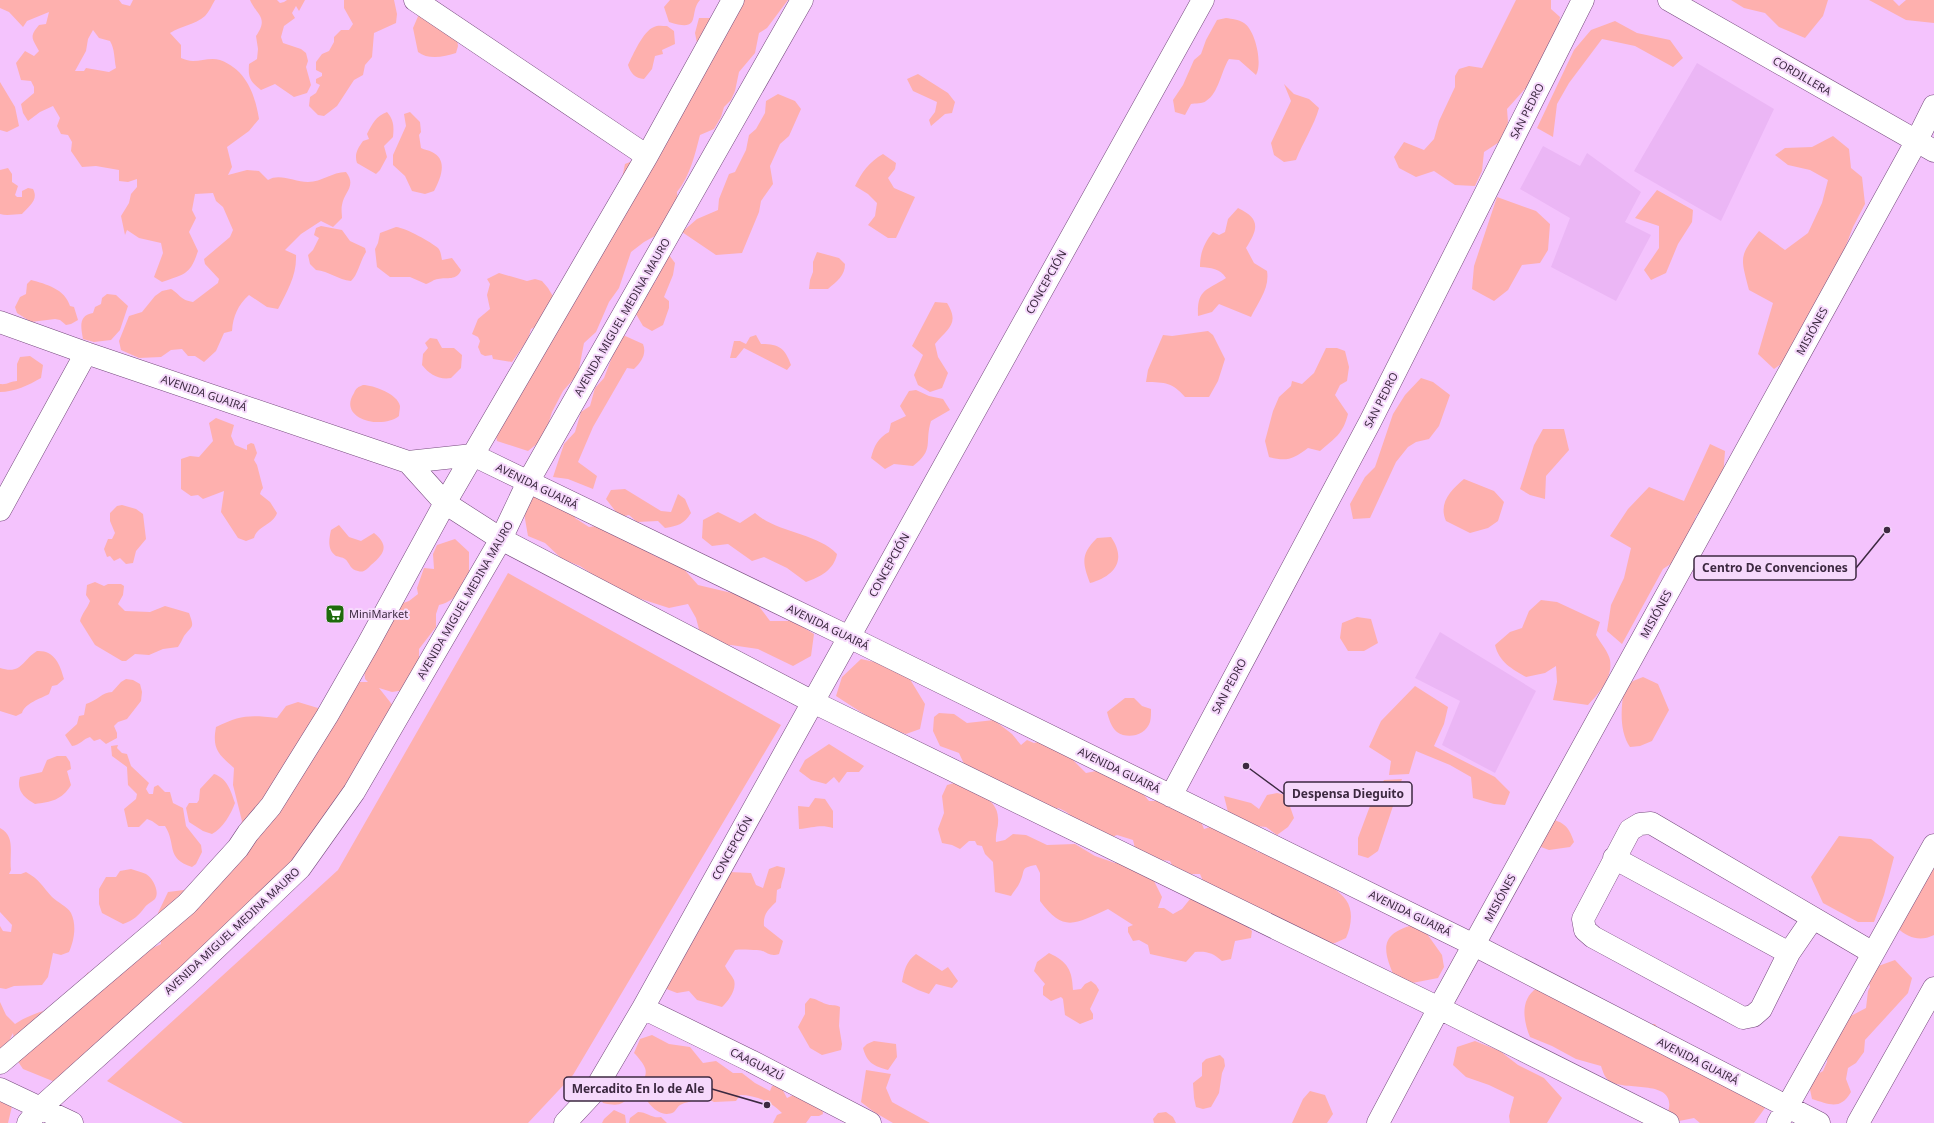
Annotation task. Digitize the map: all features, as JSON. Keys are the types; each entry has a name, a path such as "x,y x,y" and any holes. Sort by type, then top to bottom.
{"street":[{"path":"416,0 647,156"},
{"path":"0,1063 187,904 238,848 248,833 272,806 327,716 375,633 472,455 647,156 733,0"},
{"name":"AVENIDA MIGUEL MEDINA MAURO","path":"34,1116 300,868 354,792 501,539 528,482 802,0"},
{"name":"CONCEPCIÓN","path":"565,1123 593,1093 643,1008 1203,0"},
{"name":"SAN PEDRO","path":"1171,796 1370,422 1583,0"},
{"name":"CORDILLERA","path":"1669,0 1925,146"},
{"name":"MISIÓNES","path":"1378,1123 1474,945 1925,146 1934,106"},
{"name":"AVENIDA GUAIRÁ","path":"0,322 86,353 408,462 472,455 849,637 1474,945 1782,1115 1819,1123"},
{"path":"0,510 86,353"},
{"name":"AVENIDA GUAIRÁ","path":"408,462 445,503 501,539 813,702 1439,1008 1668,1123"},
{"path":"1813,918 1789,953 1760,1009 1753,1016 1743,1018 1593,937 1585,930 1584,919 1614,858 1630,830 1640,824 1651,823 1873,953"},
{"path":"1782,1115 1934,845"},
{"path":"1614,858 1789,953"},
{"path":"1858,1123 1934,988"},
{"name":"CAAGUAZÚ","path":"643,1008 751,1061 870,1123"},
{"path":"0,1089 34,1116 72,1123"}],"shaded area":[{"path":"0,0 119,0 122,4 130,6 133,0 215,0 208,13 201,19 170,33 181,45 181,58 193,61 217,59 229,64 243,77 252,92 259,119 249,131 227,147 232,167 228,175 247,170 259,171 268,180 277,177 303,182 313,182 341,172 346,172 350,181 349,189 343,200 342,218 333,227 321,221 301,234 285,250 296,255 296,262 291,283 278,309 267,307 249,295 237,311 232,331 224,333 216,351 204,362 195,356 188,356 182,349 171,350 161,357 139,358 121,350 119,341 129,316 142,312 155,296 162,291 171,289 183,299 193,302 218,283 219,279 205,264 204,259 230,237 233,230 223,207 216,201 213,193 195,194 192,210 196,218 189,232 198,251 195,259 189,269 181,275 162,282 154,277 163,253 161,243 139,238 127,230 125,235 121,216 129,203 131,194 137,187 137,179 128,182 119,181 119,170 96,166 82,167 71,151 72,142 68,135 61,134 57,126 60,118 53,106 40,112 28,121 23,113 21,104 34,93 34,87 31,81 21,80 16,63 25,51 34,56 39,51 33,40 33,35 39,25 46,24 49,12 27,21 23,27 9,12 0,8","holes":["93,30 99,38 110,41 112,44 116,68 109,72 86,68 84,71 75,71 86,51 88,39"]},
{"path":"250,0 277,0 280,3 287,0 305,0 299,11 296,6 292,13 295,18 284,26 281,37 283,43 301,49 306,53 308,61 306,67 311,85 307,93 294,97 275,84 261,90 250,79 249,64 257,59 258,49 256,36 262,25 262,20"},
{"path":"344,0 394,0 397,14 396,23 374,33 372,57 365,65 363,75 354,80 337,106 324,116 318,115 309,106 310,97 316,93 320,85 316,83 316,79 322,76 322,73 316,70 316,62 322,54 329,51 334,42 334,37 341,30 349,30 353,24 344,8"},
{"path":"670,0 700,0 691,23 680,25 669,22 664,7"},
{"path":"721,0 788,0 767,28 759,33 755,53 739,72 735,91 731,100 724,107 721,117 714,129 700,135 689,172 682,186 677,192 678,207 666,230 644,242 631,252 619,288 609,302 596,332 584,343 578,374 563,391 552,412 547,428 538,443 528,451 497,441 494,425 621,183 625,164 637,159 697,43 695,33 699,18 714,18"},
{"path":"1516,0 1551,0 1551,9 1560,17 1556,43 1531,82 1507,109 1508,122 1504,139 1484,152 1482,171 1475,186 1455,185 1434,171 1416,177 1399,168 1394,157 1404,142 1424,150 1434,139 1439,121 1455,87 1455,76 1459,69 1469,66 1482,68"},
{"path":"1731,0 1828,0 1823,16 1805,38 1779,27 1765,13 1744,8"},
{"path":"1869,0 1893,0 1899,6 1906,0 1934,0 1934,23 1906,20"},
{"path":"419,14 455,27 458,46 456,53 441,57 431,57 422,55 418,52 413,28"},
{"path":"1226,18 1235,19 1244,23 1252,32 1257,47 1259,63 1256,75 1239,60 1229,59 1214,93 1205,102 1191,104 1185,115 1175,112 1173,100 1183,85 1194,60 1201,54 1206,40 1217,20"},
{"path":"1615,21 1637,33 1670,40 1683,58 1673,67 1635,46 1602,39 1569,83 1557,104 1553,137 1537,128 1574,50 1591,30"},
{"path":"657,26 667,26 674,31 675,44 662,50 663,54 655,56 652,69 644,79 636,77 630,71 628,65 639,44 650,29"},
{"path":"1697,63 1774,109 1721,221 1634,171"},
{"path":"918,74 948,93 955,102 952,113 945,114 931,126 929,120 935,112 937,102 913,91 907,79"},
{"path":"0,82 15,107 19,126 7,132 0,130"},
{"path":"1284,84 1294,94 1309,99 1319,108 1296,160 1284,162 1274,155 1271,143 1291,101"},
{"path":"778,94 795,101 801,109 789,136 780,144 770,166 773,184 761,201 759,212 742,253 716,255 682,232 697,219 718,210 719,199 729,174 735,172 746,150 749,135 756,129 765,113 766,101"},
{"path":"387,112 393,124 393,137 384,146 387,157 376,174 357,163 356,154 363,141 369,139 367,134 375,121"},
{"path":"410,112 420,122 421,132 419,135 421,148 432,152 437,156 442,165 439,181 434,191 425,194 412,191 405,176 393,165 393,155 406,126 404,114"},
{"path":"1833,136 1849,149 1851,168 1862,177 1865,204 1853,227 1842,256 1791,357 1774,369 1758,354 1773,303 1749,290 1743,264 1744,253 1759,231 1785,250 1808,233 1822,203 1828,180 1810,170 1788,165 1775,155 1785,148 1812,147"},
{"path":"1543,146 1580,166 1587,153 1641,192 1625,222 1651,235 1616,301 1551,267 1570,218 1520,189"},
{"path":"883,154 896,163 895,169 888,178 894,188 915,197 896,238 888,238 868,225 875,216 877,203 868,194 855,186 866,168"},
{"path":"8,168 12,174 12,182 18,186 15,195 17,197 22,197 22,191 28,188 33,189 35,193 34,200 22,214 0,214 0,170"},
{"path":"1657,190 1693,210 1692,222 1678,244 1666,273 1651,280 1644,270 1659,248 1659,226 1635,218"},
{"path":"1497,197 1536,211 1550,224 1548,250 1540,263 1522,265 1508,290 1494,301 1472,289 1474,266"},
{"path":"1238,208 1251,216 1254,220 1255,230 1246,248 1254,263 1267,271 1267,283 1265,289 1251,317 1219,304 1212,312 1198,316 1199,300 1201,296 1208,289 1226,278 1218,270 1200,267 1203,248 1213,232 1219,235 1225,232 1228,219"},
{"path":"321,226 342,230 350,241 365,248 366,252 351,281 316,270 310,264 308,255 313,250 319,238 314,235 316,228"},
{"path":"396,227 412,233 435,245 440,251 442,260 452,258 461,270 457,276 436,279 426,284 410,277 390,277 377,267 375,249 380,233"},
{"path":"817,252 839,258 845,264 842,275 828,289 809,289 813,272 813,262"},
{"path":"669,255 675,263 673,275 664,297 669,301 669,308 663,325 652,331 643,326 636,314 643,293 656,281 658,268"},
{"path":"499,273 527,281 535,279 542,281 554,298 537,326 531,329 528,339 512,362 493,359 492,355 485,356 481,354 478,347 480,341 478,337 472,334 478,319 490,309 487,295 490,284 487,279"},
{"path":"31,280 54,288 64,295 70,306 74,307 78,320 66,325 60,320 55,319 31,322 17,313 15,307 20,297 26,294 27,284"},
{"path":"107,294 116,295 128,306 120,330 111,340 94,342 83,339 81,326 83,319 88,314 93,313 95,307 101,304 102,298"},
{"path":"935,302 947,303 951,310 952,321 948,330 935,344 938,357 948,373 942,388 930,392 918,385 914,375 923,355 912,346"},
{"path":"1208,331 1213,335 1225,359 1218,381 1209,397 1185,397 1181,392 1168,384 1146,382 1148,370 1163,335 1172,336"},
{"path":"623,335 643,344 644,354 641,361 634,369 627,368 593,427 578,462 597,476 593,489 568,479 553,477 564,444 575,432 581,412 590,406 595,388 604,378 617,344"},
{"path":"756,335 761,344 777,346 784,351 791,365 787,370 744,348 736,358 730,358 734,341 740,341 746,344 750,337"},
{"path":"430,338 437,339 442,348 454,348 462,355 461,368 451,378 435,376 422,365 423,354 428,348 425,343"},
{"path":"1326,348 1337,348 1345,351 1349,367 1347,381 1340,385 1335,395 1348,414 1344,426 1338,435 1320,451 1308,448 1298,455 1290,458 1281,459 1269,457 1265,441 1273,411 1279,397 1291,386 1292,381 1302,384 1314,373"},
{"path":"30,356 43,365 41,378 21,388 0,392 0,384 17,381 17,364 20,357"},
{"path":"1421,378 1433,382 1450,395 1439,426 1429,439 1416,442 1408,447 1396,462 1370,518 1353,519 1350,504 1365,477 1375,467 1393,414 1405,395"},
{"path":"363,385 379,388 395,398 400,406 399,416 391,420 373,422 364,420 356,415 351,410 350,402 358,387"},
{"path":"916,390 929,396 943,399 950,410 931,421 927,450 920,460 913,466 894,464 885,469 871,458 874,450 879,440 889,432 891,423 906,416 900,406 909,391"},
{"path":"216,418 234,425 231,436 235,445 247,450 247,445 251,443 254,444 257,453 254,460 257,465 263,488 260,494 270,502 277,513 272,520 258,531 254,538 246,541 238,538 221,512 224,491 203,499 198,495 191,496 181,489 181,459 190,456 199,457 213,441 209,423"},
{"path":"1543,429 1564,429 1569,450 1546,476 1545,499 1530,495 1520,489 1534,445"},
{"path":"1710,444 1725,451 1723,478 1713,497 1696,516 1684,555 1663,569 1622,644 1607,631 1611,605 1624,578 1631,548 1610,536 1628,509 1649,487 1684,501"},
{"path":"1464,479 1494,491 1504,502 1498,521 1488,528 1470,533 1446,521 1444,508 1447,497 1450,492"},
{"path":"625,489 661,511 671,512 678,494 685,499 691,513 686,520 680,524 665,528 658,521 637,522 629,515 620,517 606,499 611,490"},
{"path":"521,496 572,499 575,518 589,527 620,523 639,546 655,556 682,567 698,585 736,594 758,605 770,621 793,621 814,634 811,656 793,666 758,649 731,645 704,648 696,618 688,604 669,608 607,588 598,578 580,566 562,559 545,543 528,536"},
{"path":"122,505 136,509 143,514 146,539 136,551 133,563 126,564 120,558 114,561 110,556 107,557 104,549 108,539 112,539 115,533 110,521 110,513 117,506"},
{"path":"718,512 740,523 755,513 774,525 808,537 829,547 837,554 835,560 830,569 816,578 806,582 787,568 764,557 752,561 728,544 712,546 702,538 703,520"},
{"path":"339,525 349,537 361,541 374,533 382,542 384,546 382,553 376,561 365,570 360,571 353,569 345,559 336,556 331,551 329,541 331,530"},
{"path":"1111,537 1116,545 1118,553 1116,566 1106,576 1090,583 1084,564 1084,559 1088,549 1097,538"},
{"path":"455,539 469,552 469,574 457,594 446,603 439,605 436,614 436,627 419,649 419,665 405,690 392,692 379,688 394,707 393,725 375,732 362,766 274,893 101,1038 92,1053 55,1082 23,1069 17,1060 13,1033 8,1043 0,1050 0,1002 6,1015 15,1024 39,1012 84,1003 87,973 130,959 161,944 158,913 168,892 184,890 199,879 225,875 242,821 233,785 234,768 220,755 216,746 216,727 232,720 245,717 259,716 277,718 286,706 298,702 341,715 354,682 368,682 365,679 364,669 400,604 409,601 418,594 417,588 424,568 434,569 433,554 437,545"},
{"path":"508,573 781,725 573,1075 528,1123 183,1123 107,1081 338,870"},
{"path":"95,582 104,586 108,584 121,584 124,586 123,595 118,604 125,611 150,612 165,606 189,613 192,626 178,647 163,649 149,655 135,654 126,661 122,661 95,645 80,621 90,601 86,595 87,585"},
{"path":"1541,600 1557,602 1600,622 1596,635 1608,654 1610,667 1604,685 1588,705 1553,700 1557,682 1556,666 1545,673 1526,677 1507,664 1497,651 1495,645 1510,632 1522,628 1529,611"},
{"path":"1357,617 1371,619 1378,643 1364,651 1348,651 1340,638 1342,623"},
{"path":"1440,632 1536,691 1495,773 1442,745 1460,701 1415,678"},
{"path":"37,651 43,651 52,655 58,663 64,679 57,685 52,686 49,694 29,704 22,713 16,716 0,711 0,668 13,670 21,666"},
{"path":"861,659 879,663 908,676 925,704 920,729 906,734 884,727 836,696 842,677"},
{"path":"1643,677 1658,684 1669,710 1652,741 1640,746 1630,747 1626,741 1622,727 1622,704 1624,689 1633,681"},
{"path":"126,679 133,680 140,684 142,692 141,701 127,719 118,722 114,726 117,733 117,738 106,744 100,739 94,741 90,737 72,746 65,735 77,724 79,716 84,715 86,704 105,693 112,692 121,682"},
{"path":"1415,686 1448,707 1444,724 1434,746 1495,777 1510,792 1505,805 1494,804 1473,798 1471,777 1450,765 1416,751 1409,774 1389,775 1391,761 1369,747 1381,721"},
{"path":"1125,698 1134,698 1142,706 1151,709 1148,726 1141,733 1136,735 1126,736 1117,732 1112,725 1107,712"},
{"path":"939,713 954,714 967,723 994,720 1012,734 1021,745 1027,740 1034,743 1042,741 1072,759 1086,773 1101,770 1140,790 1149,801 1162,801 1200,819 1204,829 1210,827 1252,844 1257,852 1268,853 1322,880 1341,894 1349,904 1351,919 1346,938 1335,943 1320,945 1205,886 1200,874 1191,874 1184,871 1172,865 1170,861 1154,859 1135,848 1133,840 1117,835 1110,838 1074,822 1069,814 1063,810 1058,808 1053,812 965,766 959,753 940,746 933,731 934,717"},
{"path":"829,744 864,766 859,772 847,772 839,783 834,777 826,784 811,780 799,771 805,760"},
{"path":"118,745 117,748 122,753 127,754 131,766 149,783 146,789 149,794 153,794 154,787 158,785 165,792 170,792 173,803 183,808 186,826 201,845 202,852 196,864 192,867 178,859 175,855 165,826 159,826 147,819 139,827 128,827 124,809 136,799 137,794 128,785 127,767 112,756 111,746"},
{"path":"57,756 66,756 70,762 71,769 67,771 71,785 60,797 35,804 27,799 20,790 20,777 42,772 47,760"},
{"path":"214,774 225,782 235,803 226,820 220,828 212,834 203,831 189,822 186,808 189,803 197,803 199,800 200,789"},
{"path":"1402,779 1378,851 1368,858 1358,855 1358,838 1370,806 1384,780"},
{"path":"958,782 977,792 994,805 998,818 996,842 1005,840 1013,834 1026,835 1047,845 1075,844 1095,856 1115,863 1121,862 1147,874 1154,881 1162,897 1158,908 1164,908 1173,914 1182,909 1190,899 1196,899 1246,925 1252,931 1251,938 1235,941 1231,959 1222,961 1210,953 1195,952 1186,962 1150,954 1148,945 1139,940 1133,941 1128,932 1128,927 1133,925 1108,909 1071,923 1064,922 1056,918 1040,901 1040,873 1036,865 1027,867 1024,870 1019,884 1011,896 995,892 993,862 985,854 982,846 977,845 975,841 969,841 960,849 952,845 942,843 938,829 944,813 942,796 947,785"},
{"path":"1277,793 1286,795 1294,818 1288,827 1277,835 1266,827 1246,825 1228,812 1224,796 1251,803 1259,809 1267,795"},
{"path":"815,798 825,799 833,811 833,828 820,826 799,829 798,806 809,807"},
{"path":"1544,817 1556,820 1567,827 1574,842 1570,847 1549,850 1541,847"},
{"path":"0,828 5,831 11,846 11,870 9,874 21,874 26,872 34,877 52,897 67,908 73,918 74,933 69,952 61,955 53,953 48,977 42,985 14,986 6,989 0,988 0,926 3,931 11,932 12,925 0,912"},
{"path":"1934,835 1934,935 1924,938 1915,938 1897,928"},
{"path":"1839,836 1871,839 1894,857 1884,895 1874,922 1858,922 1823,903 1811,877"},
{"path":"777,866 785,868 781,888 777,890 776,902 764,918 764,926 783,941 779,954 773,955 757,950 735,950 725,966 735,984 733,991 722,1007 697,1000 689,991 677,993 664,988 697,888 730,872 751,873 756,885 763,888 769,869"},
{"path":"131,869 149,876 155,885 157,893 155,899 136,917 123,924 102,913 99,904 99,889 106,877 116,877 120,871"},
{"path":"1413,925 1425,931 1442,955 1444,967 1438,978 1407,984 1395,978 1386,951 1389,938 1394,933"},
{"path":"1049,953 1061,960 1068,967 1072,977 1073,990 1081,989 1085,984 1091,981 1096,985 1099,990 1090,1009 1093,1014 1093,1019 1080,1024 1065,1015 1063,999 1061,997 1051,1001 1043,995 1043,987 1045,984 1034,971 1037,962"},
{"path":"916,954 942,971 948,967 958,981 952,988 936,984 929,994 902,982 906,966"},
{"path":"1895,960 1912,978 1908,993 1865,1040 1864,1052 1856,1063 1848,1068 1846,1079 1851,1092 1843,1102 1838,1104 1829,1104 1812,1099 1808,1080 1823,1071 1827,1062 1828,1049 1847,1018 1866,1008 1868,991 1870,987 1868,978 1870,969"},
{"path":"1537,988 1645,1025 1655,1024 1661,1033 1761,1086 1765,1108 1754,1123 1700,1123 1694,1118 1679,1121 1668,1112 1669,1102 1666,1095 1659,1090 1619,1085 1611,1082 1603,1073 1601,1066 1576,1059 1552,1046 1530,1037 1524,1010 1528,998"},
{"path":"810,998 828,1005 840,1007 839,1026 842,1044 841,1050 822,1055 810,1048 798,1027 805,1014 805,1004"},
{"path":"652,1035 669,1044 690,1047 703,1063 716,1061 733,1073 742,1073 755,1083 770,1091 772,1086 780,1085 787,1098 797,1093 822,1105 823,1114 819,1116 811,1116 806,1123 773,1123 777,1115 782,1113 763,1100 746,1095 740,1095 736,1101 714,1102 699,1095 691,1101 679,1106 674,1112 664,1114 659,1112 646,1099 642,1086 646,1071 639,1058 634,1053 640,1039"},
{"path":"874,1041 896,1044 897,1057 888,1070 872,1063 865,1053 863,1048 867,1044"},
{"path":"1475,1041 1500,1051 1518,1065 1544,1078 1562,1098 1547,1123 1510,1123 1509,1116 1514,1097 1489,1085 1466,1077 1453,1065 1457,1047"},
{"path":"1220,1055 1224,1059 1225,1066 1222,1073 1219,1093 1211,1107 1203,1109 1196,1107 1193,1083 1202,1076 1202,1063 1206,1059"},
{"path":"866,1070 891,1074 886,1088 892,1102 930,1123 893,1123 874,1112 861,1102"},
{"path":"618,1077 628,1083 631,1095 619,1104 612,1105 603,1103 599,1096 611,1079"},
{"path":"1310,1091 1325,1095 1333,1114 1327,1123 1292,1123 1303,1099"},
{"path":"0,1094 13,1102 8,1123 0,1123"},
{"path":"614,1110 625,1115 626,1123 602,1123 604,1119"},
{"path":"638,1112 655,1117 661,1117 667,1123 629,1123 630,1118"},
{"path":"1166,1112 1173,1117 1176,1123 1154,1123 1153,1119 1158,1113"}],"place":[{"name":"Centro De Convenciones","path":"1887,530"},
{"name":"MiniMarket","path":"335,614"},
{"name":"Despensa Dieguito","path":"1246,766"},
{"name":"Mercadito En lo de Ale","path":"767,1105"}]}
